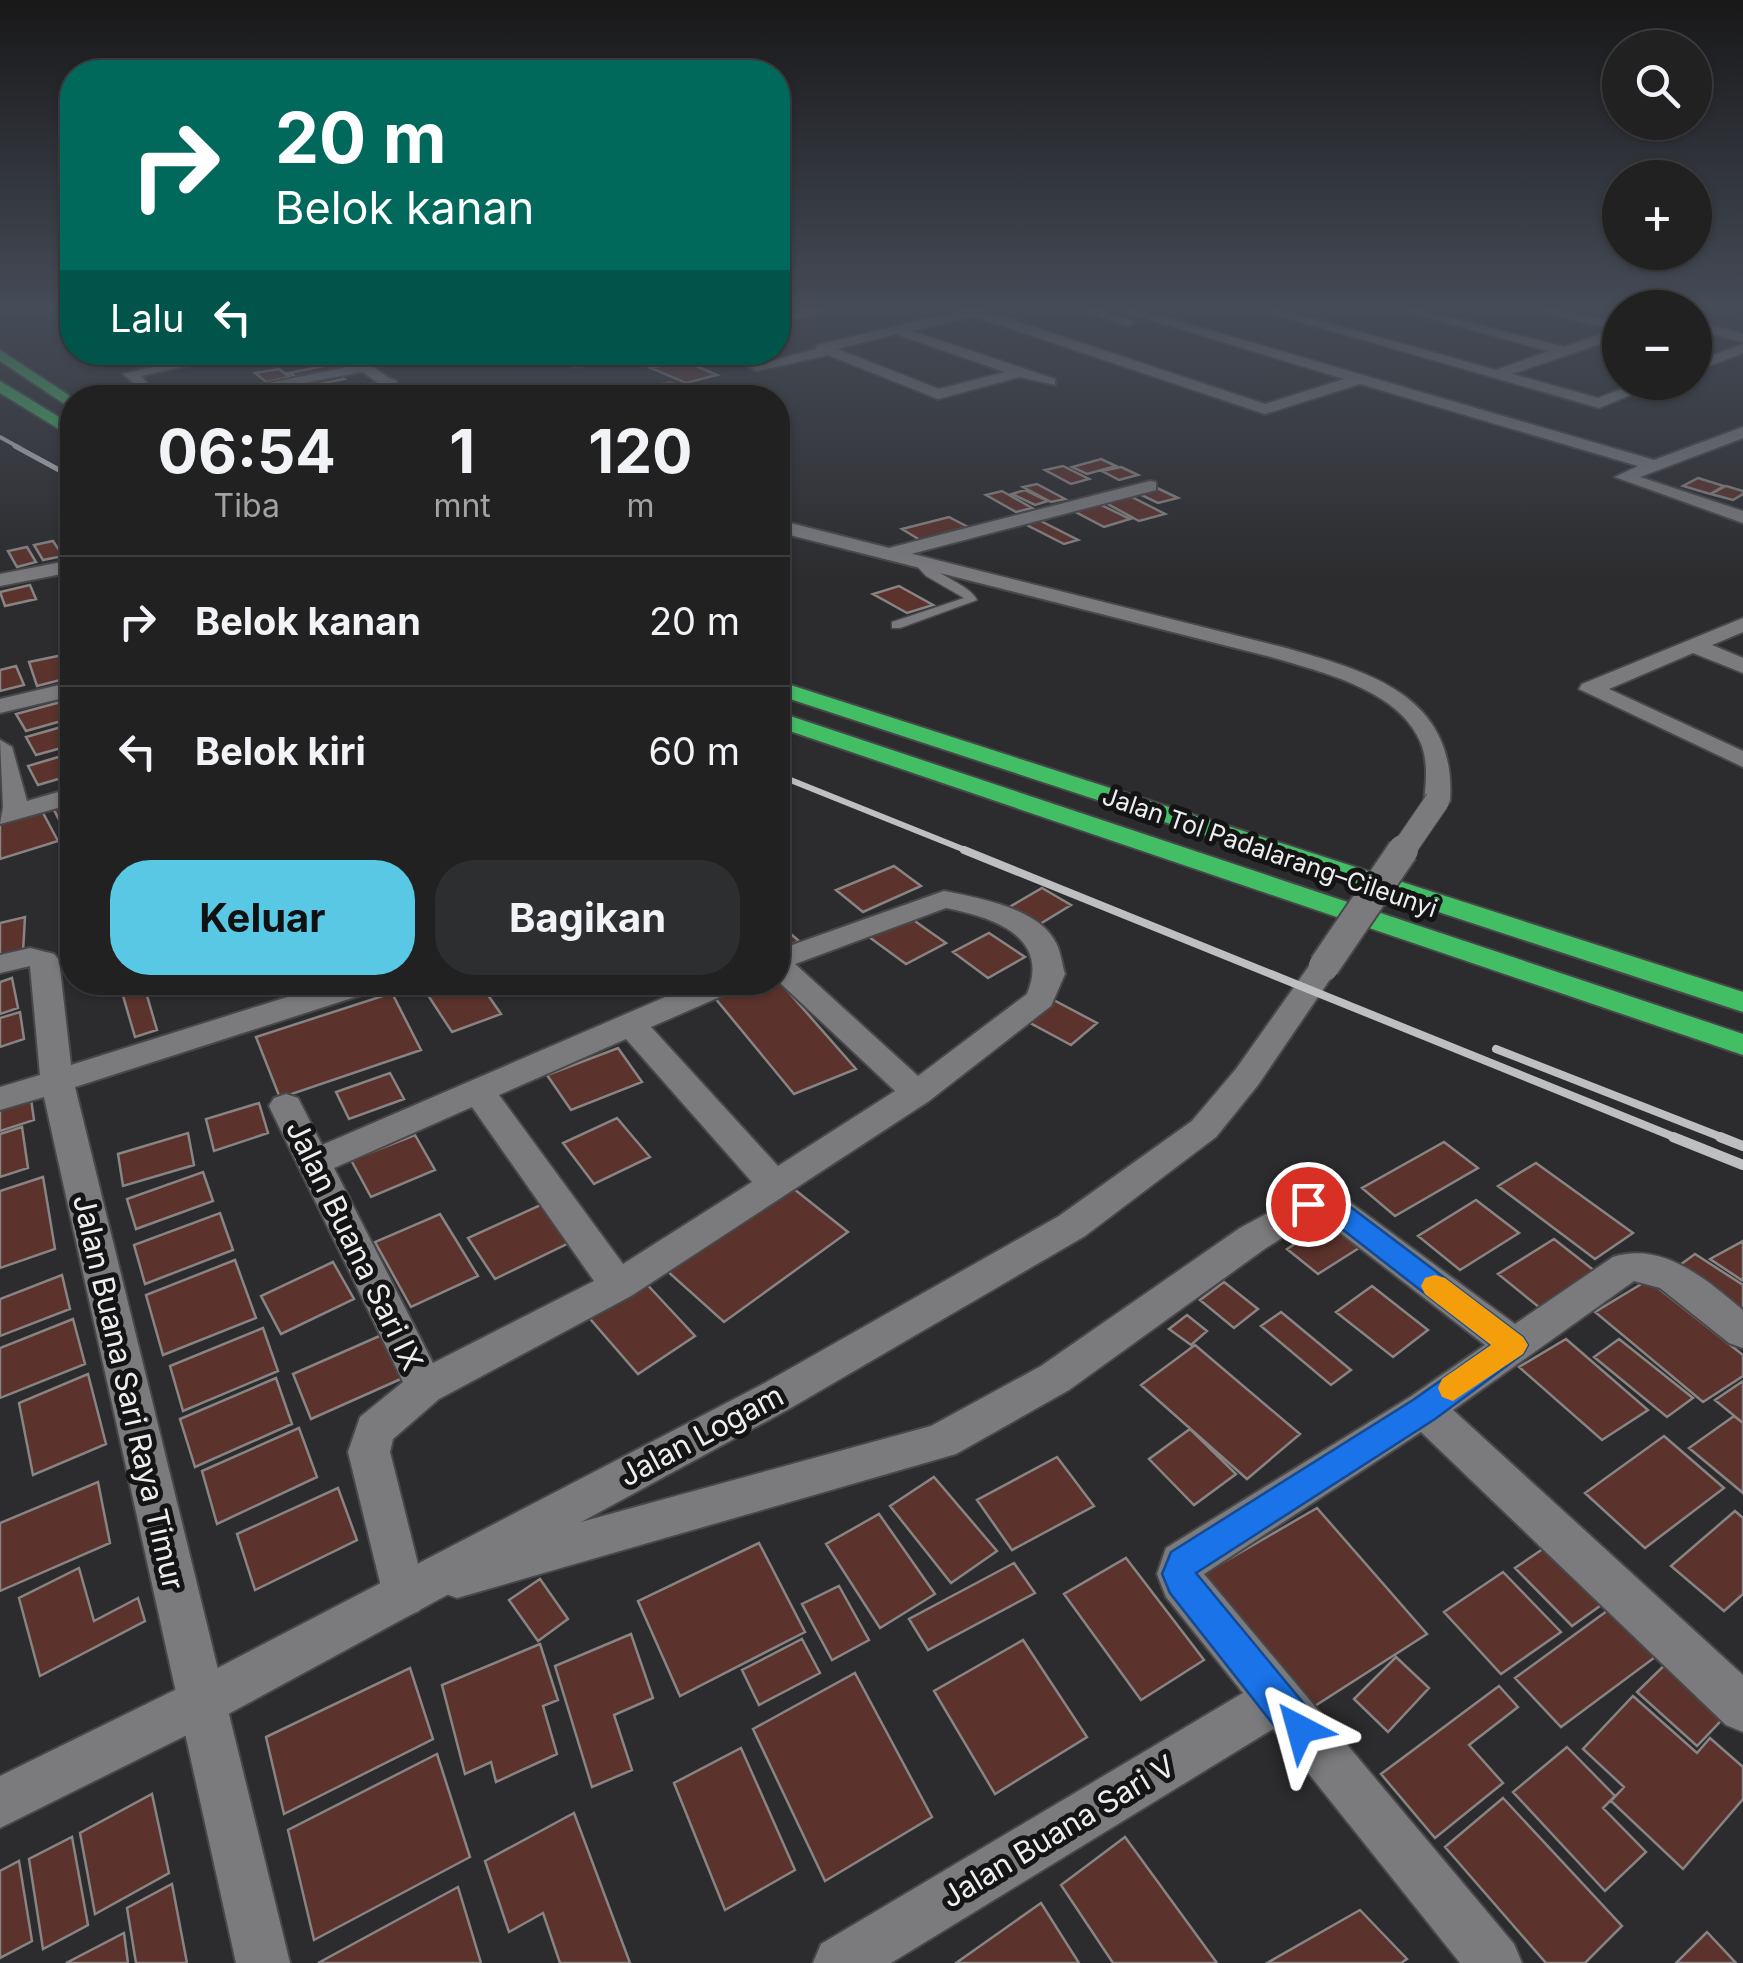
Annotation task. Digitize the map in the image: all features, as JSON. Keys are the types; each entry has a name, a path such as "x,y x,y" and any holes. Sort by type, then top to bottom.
{"highway":[{"path":"18,398 60,424"},
{"name":"Jalan Tol Padalarang–Cileunyi","path":"790,692 1743,1002"},
{"name":"Jalan Tol Padalarang–Cileunyi","path":"790,724 1743,1045"}],"street":[{"path":"1231,398 1265,409 1301,398"},
{"path":"1425,398 1654,465"},
{"path":"1582,398 1602,403 1610,400"},
{"path":"1723,437 1743,424"},
{"path":"1743,432 1624,477 1743,517"},
{"path":"888,554 1150,486"},
{"path":"790,529 919,562"},
{"name":"Jalan Logam","path":"0,1803 202,1702 774,1397 1072,1226 1204,1128 1247,1076 1438,801 1441,762 1427,732 1396,700 1342,674 1230,641 919,562"},
{"path":"0,580 60,568"},
{"path":"1743,624 1590,690 1743,760"},
{"path":"1693,646 1743,666"},
{"path":"0,706 60,692"},
{"path":"0,747 8,814 60,799"},
{"path":"425,1388 618,1286 917,1093 1040,999 1050,974 1042,944 1017,923 987,908 944,900 790,958"},
{"name":"Jalan Buana Sari Raya Timur","path":"0,964 30,957 44,960 57,1081 263,1963"},
{"path":"790,973 917,1093"},
{"path":"0,1099 328,995"},
{"path":"316,1162 698,995"},
{"path":"631,1025 776,1186"},
{"path":"478,1090 618,1286"},
{"name":"Jalan Buana Sari IX","path":"286,1106 425,1388 375,1430 368,1452 415,1589"},
{"path":"415,1589 941,1441 1055,1378 1253,1238 1308,1204 1330,1206 1513,1345"},
{"path":"1496,1963 1182,1582 1178,1574 1182,1563 1424,1409 1626,1267 1640,1264 1670,1276 1743,1332"},
{"path":"1424,1409 1743,1708"},
{"name":"Jalan Buana Sari V","path":"840,1963 1276,1700"}],"lane":[{"path":"896,625 971,600 968,594 930,574 919,562"}],"building":[{"path":"1101,459 1116,466 1087,474 1072,467"},
{"path":"1063,466 1089,479 1071,484 1045,470"},
{"path":"1121,467 1138,475 1119,480 1102,471"},
{"path":"1698,478 1724,486 1710,494 1683,486"},
{"path":"1037,484 1065,499 1051,502 1023,487"},
{"path":"1726,486 1743,494 1733,500 1711,494"},
{"path":"1155,487 1178,498 1158,503 1135,492"},
{"path":"1025,490 1048,501 1035,505 1012,494"},
{"path":"1002,491 1032,508 1016,512 986,495"},
{"path":"1130,496 1165,514 1139,521 1104,502"},
{"path":"1095,502 1130,519 1104,527 1070,509"},
{"path":"949,517 968,527 920,540 902,529"},
{"path":"1035,518 1078,540 1064,544 1021,522"},
{"path":"53,541 60,557 43,560 34,545"},
{"path":"27,547 36,562 17,567 8,551"},
{"path":"30,585 36,599 5,606 0,592"},
{"path":"899,586 933,605 907,613 873,594"},
{"path":"60,656 60,680 37,686 29,662"},
{"path":"16,666 24,685 0,691 0,670"},
{"path":"60,702 60,721 26,731 16,714"},
{"path":"60,727 60,748 36,755 26,737"},
{"path":"60,757 60,779 38,785 28,766"},
{"path":"42,811 58,841 0,859 0,823"},
{"path":"894,866 921,886 863,912 836,890"},
{"path":"1042,888 1071,905 1035,927 1006,909"},
{"path":"25,917 23,952 0,957 0,923"},
{"path":"909,917 946,943 906,964 869,937"},
{"path":"989,933 1025,957 988,978 953,952"},
{"path":"12,978 18,1008 0,1014 0,982"},
{"path":"790,994 856,1069 794,1094 715,998"},
{"path":"123,995 147,995 157,1030 135,1037"},
{"path":"393,995 421,1050 280,1098 256,1037"},
{"path":"428,995 488,995 501,1014 452,1032"},
{"path":"1048,997 1097,1023 1071,1045 1021,1018"},
{"path":"20,1012 24,1039 0,1047 0,1018"},
{"path":"618,1048 642,1082 571,1110 547,1075"},
{"path":"390,1073 404,1099 349,1119 336,1092"},
{"path":"31,1099 34,1120 0,1131 0,1109"},
{"path":"259,1103 268,1133 214,1151 206,1119"},
{"path":"617,1118 650,1157 594,1184 563,1143"},
{"path":"22,1127 28,1168 0,1177 0,1134"},
{"path":"188,1133 194,1165 123,1186 118,1154"},
{"path":"415,1135 435,1170 371,1197 351,1160"},
{"path":"1444,1142 1478,1168 1395,1216 1362,1188"},
{"path":"1536,1163 1633,1233 1595,1259 1498,1186"},
{"path":"203,1172 213,1201 136,1229 127,1199"},
{"path":"43,1177 55,1249 0,1268 0,1191"},
{"path":"789,1185 848,1232 724,1322 665,1269"},
{"path":"1476,1200 1519,1233 1460,1270 1418,1236"},
{"path":"547,1202 575,1240 495,1279 468,1238"},
{"path":"220,1213 233,1250 145,1284 134,1245"},
{"path":"440,1214 478,1276 411,1307 375,1242"},
{"path":"1327,1223 1359,1248 1318,1274 1287,1249"},
{"path":"1554,1239 1596,1272 1540,1308 1498,1274"},
{"path":"1743,1241 1743,1281 1710,1259"},
{"path":"1695,1254 1743,1285 1743,1327 1669,1273"},
{"path":"235,1260 256,1318 163,1355 146,1295"},
{"path":"333,1262 354,1299 281,1334 261,1296"},
{"path":"62,1275 70,1309 0,1336 0,1299"},
{"path":"641,1278 695,1336 638,1374 585,1313"},
{"path":"1648,1280 1743,1355 1743,1376 1703,1402 1595,1312"},
{"path":"1224,1282 1258,1309 1234,1328 1200,1300"},
{"path":"1372,1286 1428,1330 1393,1357 1336,1312"},
{"path":"1281,1312 1351,1370 1331,1385 1261,1326"},
{"path":"1187,1315 1207,1331 1191,1345 1169,1329"},
{"path":"73,1319 85,1364 0,1398 0,1348"},
{"path":"263,1328 278,1371 183,1411 170,1366"},
{"path":"384,1334 403,1378 311,1419 293,1374"},
{"path":"1566,1339 1648,1410 1602,1440 1519,1367"},
{"path":"1619,1339 1693,1398 1667,1417 1594,1357"},
{"path":"1195,1345 1300,1434 1247,1479 1141,1385"},
{"path":"88,1374 106,1444 33,1475 19,1403"},
{"path":"276,1378 292,1424 195,1467 180,1419"},
{"path":"1743,1381 1743,1423 1715,1400"},
{"path":"1734,1416 1743,1423 1743,1493 1689,1448"},
{"path":"299,1428 317,1477 217,1524 202,1471"},
{"path":"1190,1429 1236,1474 1194,1505 1149,1459"},
{"path":"1664,1436 1724,1488 1645,1548 1585,1493"},
{"path":"1057,1457 1094,1506 1012,1550 977,1500"},
{"path":"934,1477 997,1551 951,1583 890,1506"},
{"path":"98,1482 110,1543 0,1591 0,1523"},
{"path":"338,1488 357,1540 255,1590 237,1534"},
{"path":"1317,1508 1427,1634 1296,1718 1191,1581"},
{"path":"1735,1511 1743,1518 1743,1594 1724,1611 1671,1566"},
{"path":"879,1514 935,1594 880,1628 826,1544"},
{"path":"1553,1542 1611,1598 1572,1626 1515,1568"},
{"path":"759,1543 805,1632 680,1696 638,1601"},
{"path":"1126,1558 1204,1660 1141,1700 1064,1594"},
{"path":"1014,1563 1035,1593 928,1650 909,1619"},
{"path":"79,1568 94,1621 138,1598 145,1621 40,1676 19,1598"},
{"path":"1503,1572 1561,1632 1501,1674 1444,1612"},
{"path":"540,1579 568,1619 538,1641 509,1600"},
{"path":"839,1586 869,1640 832,1660 802,1604"},
{"path":"1618,1603 1666,1649 1561,1727 1515,1678"},
{"path":"631,1634 653,1698 614,1715 632,1770 592,1787 555,1666"},
{"path":"802,1639 820,1673 759,1705 742,1670"},
{"path":"1023,1640 1087,1737 995,1794 934,1691"},
{"path":"540,1644 558,1700 543,1706 557,1754 496,1782 491,1762 465,1774 442,1685"},
{"path":"1675,1655 1734,1707 1697,1746 1637,1692"},
{"path":"1396,1657 1429,1688 1388,1732 1354,1699"},
{"path":"410,1668 433,1739 284,1814 266,1737"},
{"path":"855,1673 932,1817 825,1881 753,1729"},
{"path":"1499,1686 1518,1707 1469,1745 1503,1783 1435,1838 1381,1774"},
{"path":"1633,1696 1697,1753 1710,1738 1743,1767 1743,1799 1683,1869 1611,1801 1624,1787 1583,1749"},
{"path":"1567,1747 1615,1796 1603,1808 1646,1852 1605,1891 1513,1792"},
{"path":"741,1748 795,1870 725,1910 674,1783"},
{"path":"437,1754 470,1857 314,1940 288,1830"},
{"path":"152,1794 169,1873 95,1914 80,1833"},
{"path":"1503,1798 1622,1926 1585,1963 1546,1963 1445,1847"},
{"path":"574,1813 630,1963 560,1963 543,1913 509,1932 485,1861"},
{"path":"72,1837 88,1925 43,1949 29,1859"},
{"path":"1125,1837 1217,1963 1113,1963 1061,1885"},
{"path":"19,1861 32,1941 0,1958 0,1871"},
{"path":"172,1884 187,1963 136,1963 127,1908"},
{"path":"458,1887 481,1963 318,1963"},
{"path":"1041,1903 1079,1963 956,1963"},
{"path":"1360,1910 1407,1959 1401,1963 1267,1963"},
{"path":"1707,1932 1736,1963 1676,1963"},
{"path":"124,1933 128,1963 66,1963"}],"railway":[{"path":"0,437 20,448"},
{"path":"15,446 60,470"},
{"path":"790,780 970,852"},
{"path":"964,850 1679,1139"},
{"path":"1496,1049 1726,1139"},
{"path":"1673,1137 1743,1165"},
{"path":"1720,1137 1743,1146"}],"slow traffic":[{"path":"1435,1286 1513,1345 1453,1388"}],"route":[{"path":"1300,1729 1182,1582 1178,1574 1182,1563 1424,1409 1513,1345 1330,1206 1308,1204"}]}
